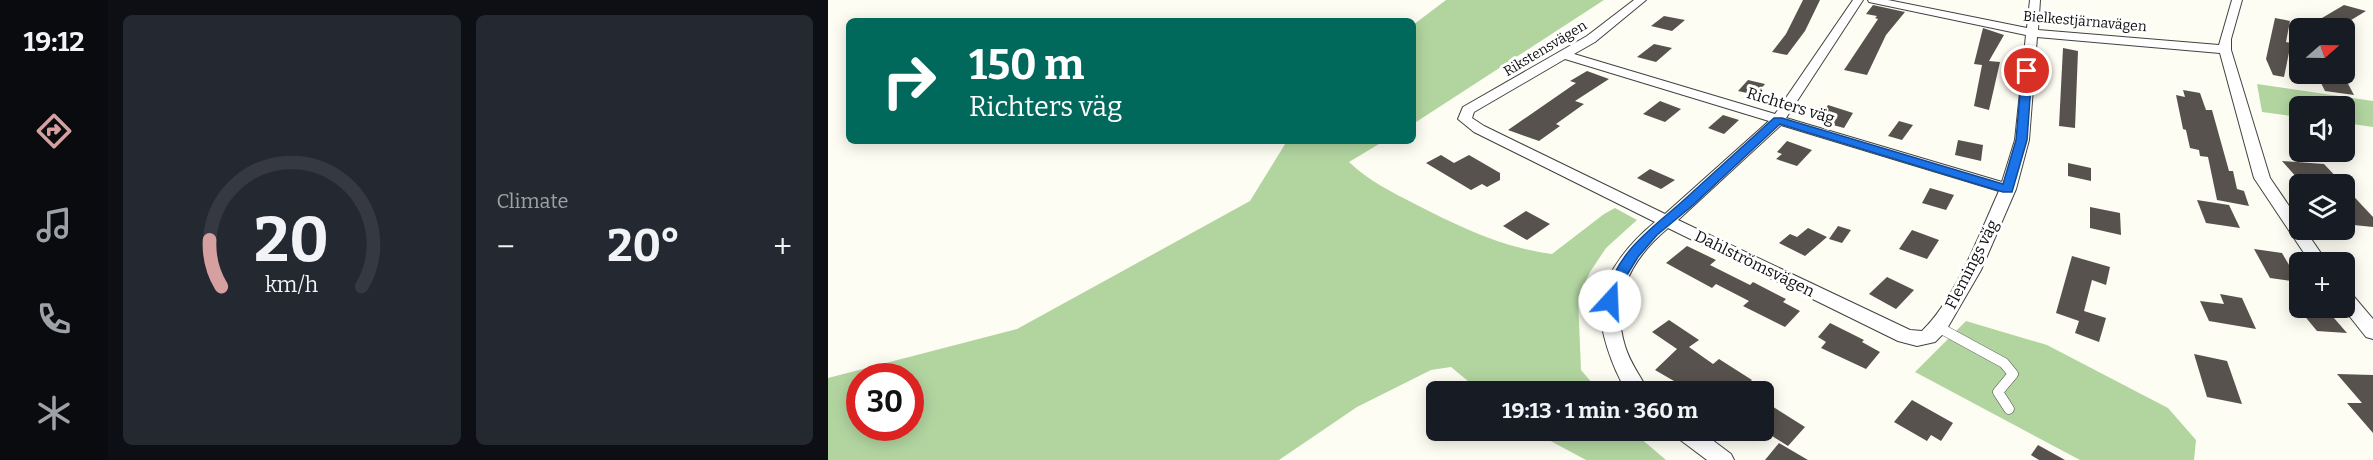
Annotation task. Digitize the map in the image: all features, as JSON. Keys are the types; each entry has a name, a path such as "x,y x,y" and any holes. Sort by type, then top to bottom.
{"street":[{"name":"Rikstensvägen","path":"1465,119 1468,110 1591,39 1641,0"},
{"path":"1632,381 1615,346 1610,301 1618,278 1632,254 1666,220 1688,203 1778,120 1858,0"},
{"name":"Bielkestjärnavägen","path":"1873,0 2032,33 2086,39 2184,44 2225,50"},
{"name":"Flemings väg","path":"1917,339 1928,337 1938,327 1972,270 2007,189 2022,140 2035,0"},
{"path":"2237,0 2225,39 2225,50 2262,178 2311,252"},
{"name":"Richters väg","path":"1564,55 2007,189"},
{"name":"Dahlströmsvägen","path":"1465,119 1488,134 1905,336 1917,339"},
{"path":"2355,310 2373,332"},
{"path":"1698,441 1723,460"}],"lane":[{"path":"1938,327 2004,363 2013,374 1998,392 2010,409"}],"green space":[{"path":"1446,0 1604,0 1416,122 1416,23"},
{"path":"2257,84 2339,96 2289,96 2289,116 2262,112"},
{"path":"2355,98 2373,101 2373,127 2355,124"},
{"path":"1285,144 1379,144 1349,162 1388,190 1464,228 1516,247 1534,251 1552,254 1615,208 1637,220 1606,248 1590,272 1578,298 1581,370 1590,381 1468,381 1451,367 1431,370 1357,407 1279,460 828,460 828,378 846,373 846,441 924,441 924,363 886,363 1017,329 1250,201"},
{"path":"1966,321 2047,345 2168,408 2196,440 2194,460 2080,460 1915,372"},
{"path":"1551,441 1644,441 1666,460 1586,460"}],"building":[{"path":"1803,0 1820,0 1805,31 1787,55 1772,52 1786,34"},
{"path":"1873,5 1905,12 1886,35 1867,75 1844,70 1878,19 1875,18 1877,16 1866,14"},
{"path":"2344,5 2366,11 2354,18 2322,18"},
{"path":"1664,16 1685,20 1672,31 1651,26"},
{"path":"2275,18 2289,21 2286,42 2289,43 2289,53 2284,77 2273,75 2266,59"},
{"path":"1983,28 2004,35 1989,61 2000,62 1989,110 1974,106 1982,65 1974,64"},
{"path":"1654,44 1672,48 1656,62 1637,57"},
{"path":"2063,48 2078,51 2075,128 2059,126"},
{"path":"1587,71 1609,79 1575,101 1584,104 1556,124 1560,126 1539,141 1508,130 1576,83 1570,81"},
{"path":"1748,80 1765,84 1756,95 1738,91"},
{"path":"2322,84 2348,84 2354,95 2325,91"},
{"path":"2183,90 2200,93 2206,110 2212,110 2229,171 2233,171 2237,189 2244,191 2249,206 2217,200 2208,157 2200,156 2199,150 2190,148 2186,130 2183,129 2176,95 2185,97"},
{"path":"1660,101 1681,109 1665,122 1643,114"},
{"path":"1828,105 1853,113 1844,128 1818,121"},
{"path":"1723,115 1739,120 1724,134 1708,128"},
{"path":"1899,121 1913,125 1902,140 1888,136"},
{"path":"1958,140 1983,145 1981,161 1955,155"},
{"path":"1787,141 1812,150 1797,166 1776,159 1782,154 1777,152"},
{"path":"1441,155 1454,163 1469,155 1500,173 1500,180 1487,187 1482,184 1471,190 1426,163"},
{"path":"2282,161 2324,164 2333,174 2294,174"},
{"path":"2068,163 2091,168 2091,181 2068,176"},
{"path":"1650,169 1675,180 1661,189 1637,178"},
{"path":"1930,188 1954,195 1946,210 1922,203"},
{"path":"2355,198 2373,217 2373,227 2355,225"},
{"path":"2197,200 2229,205 2240,228 2206,223"},
{"path":"2090,207 2120,213 2121,235 2090,228"},
{"path":"1526,211 1550,224 1527,240 1503,226"},
{"path":"1838,226 1851,230 1842,243 1829,239"},
{"path":"1808,228 1827,237 1805,256 1779,243 1790,234 1797,237"},
{"path":"1912,230 1939,240 1927,259 1899,249"},
{"path":"1687,246 1716,260 1710,265 1750,285 1753,282 1786,299 1783,302 1800,311 1785,327 1743,306 1749,301 1716,284 1712,288 1666,263"},
{"path":"2254,249 2282,253 2289,265 2289,281 2270,278"},
{"path":"2072,256 2110,267 2106,285 2092,280 2084,311 2106,318 2099,342 2075,333 2079,321 2056,313"},
{"path":"1887,277 1914,290 1896,309 1869,294"},
{"path":"2220,294 2242,298 2256,329 2209,321 2200,301 2224,304"},
{"path":"2306,318 2334,318 2347,333 2317,331"},
{"path":"1669,320 1699,340 1689,347 1713,364 1719,359 1752,380 1674,381 1655,370 1677,349 1652,332"},
{"path":"1830,323 1864,340 1862,342 1880,352 1866,369 1821,348 1826,342 1818,337"},
{"path":"2194,354 2227,361 2242,404 2207,397"},
{"path":"2337,374 2373,375 2373,433 2347,403 2362,403"},
{"path":"1912,400 1953,423 1941,441 1931,435 1927,441 1894,422"},
{"path":"1774,407 1805,427 1788,446 1774,437"},
{"path":"1779,443 1808,460 1765,460"},
{"path":"2038,445 2065,460 2039,460 2031,455"}],"route":[{"path":"1610,301 1618,278 1632,254 1666,220 1688,203 1778,120 2007,189 2022,140 2027,71"}]}
